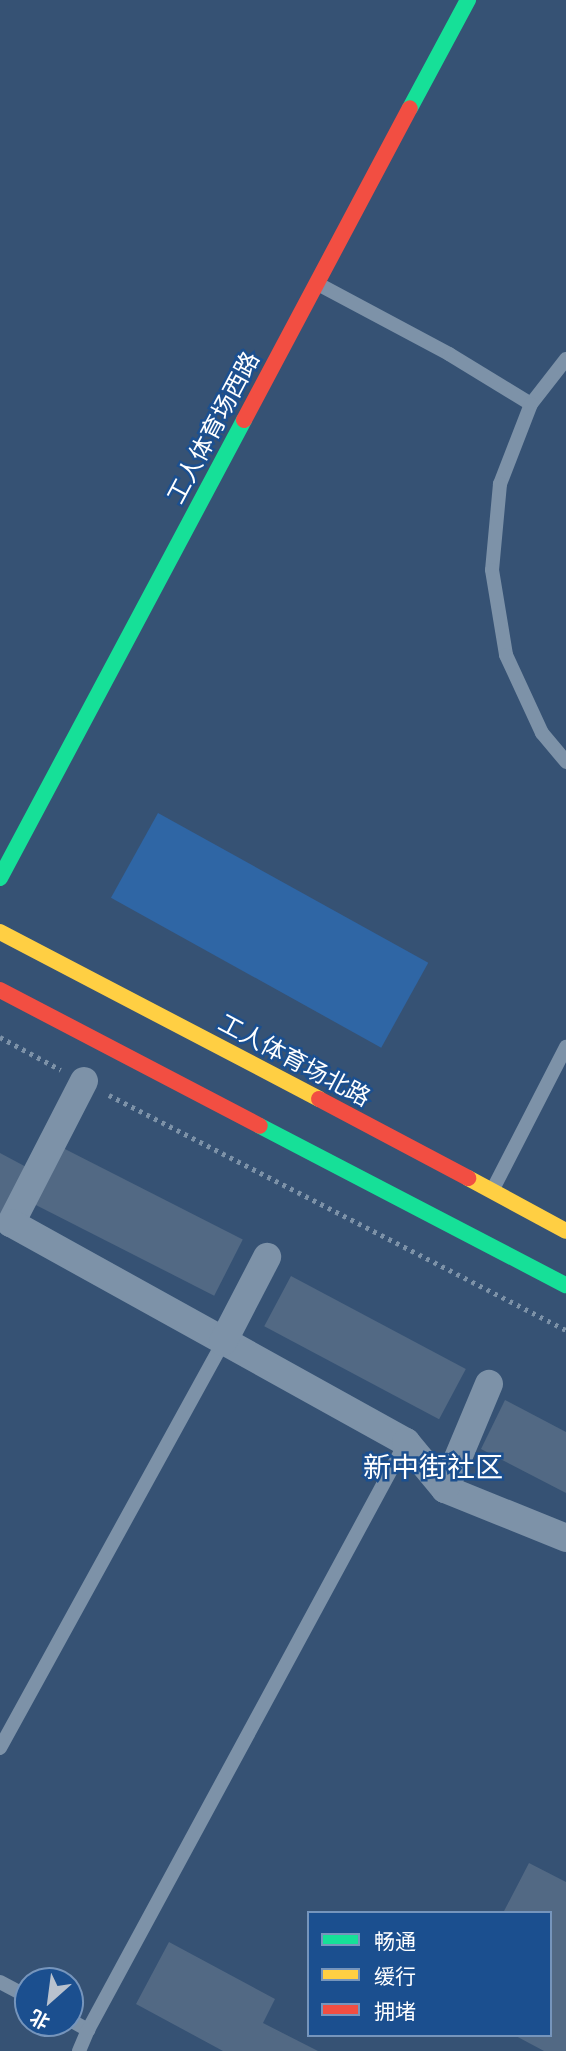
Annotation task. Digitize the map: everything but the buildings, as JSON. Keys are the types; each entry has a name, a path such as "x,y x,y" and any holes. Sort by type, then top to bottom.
{"main road":[{"name":"工人体育场西路","path":"0,878 468,0"},
{"name":"工人体育场北路","path":"0,932 120,992 566,1231"},
{"path":"0,990 566,1284"}],"street":[{"path":"83,1081 12,1223 406,1442 445,1489 566,1538"},
{"path":"223,1342 267,1257"},
{"path":"445,1489 489,1384"}],"lane":[{"path":"317,284 449,355 531,404"},
{"path":"566,359 531,404 500,484 492,570 506,655 542,733 566,762"},
{"path":"491,1191 566,1047"},
{"path":"0,1748 223,1342"},
{"path":"79,2051 406,1442"},
{"path":"84,2028 88,2030"}],"path":[{"path":"0,1037 566,1330"}],"shaded area":[{"path":"158,813 428,963 381,1048 111,898"}],"traffic: fast":[{"path":"410,108 468,0"},
{"path":"0,878 244,420"},
{"path":"260,1126 566,1285"}],"traffic: slow":[{"path":"0,932 319,1099"},
{"path":"468,1178 566,1231"}],"traffic: jam":[{"path":"244,420 410,108"},
{"path":"0,990 260,1126"},
{"path":"319,1099 468,1178"}],"district":[{"name":"新中街社区","path":"433,1468"}]}
